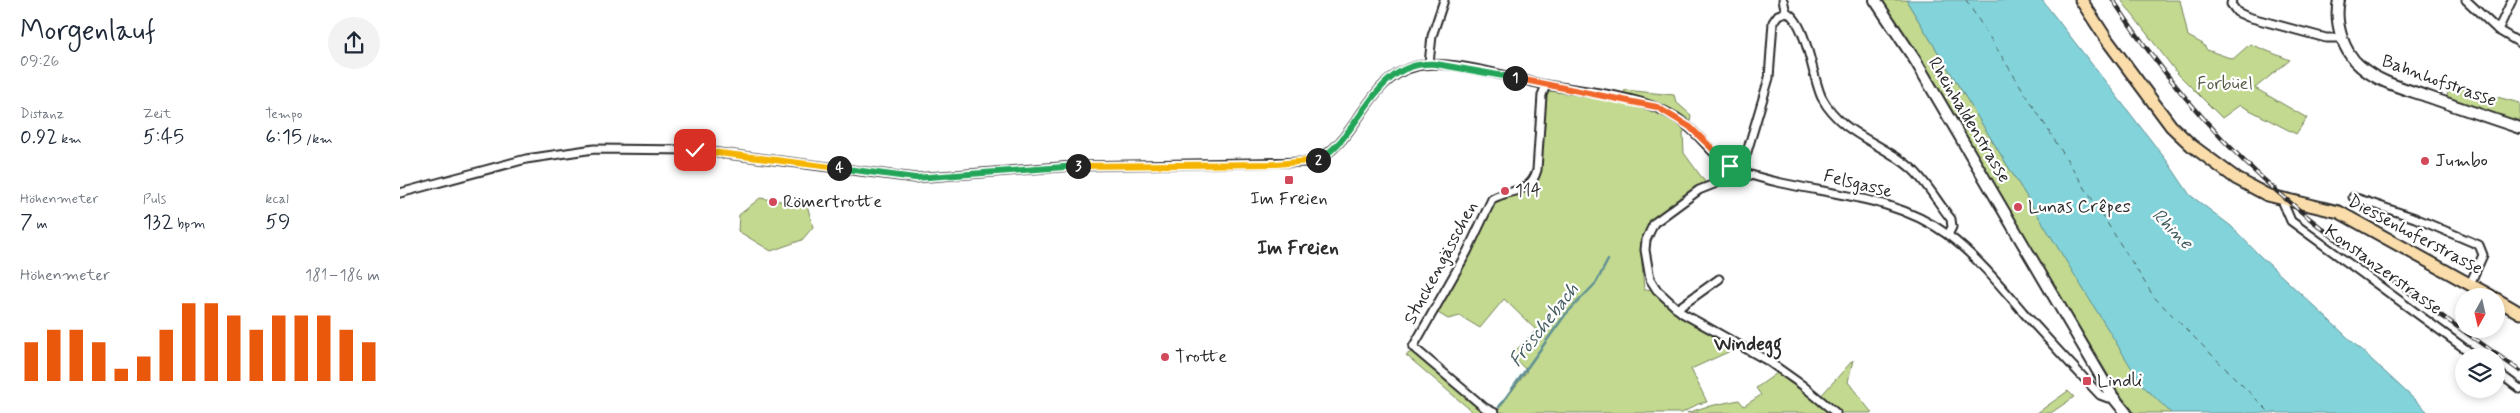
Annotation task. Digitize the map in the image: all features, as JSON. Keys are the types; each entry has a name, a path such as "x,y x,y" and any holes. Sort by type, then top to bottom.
{"main road":[{"name":"Rheinhaldenstrasse","path":"1875,0 1919,67 2114,397 2126,413"},
{"name":"Diessenhoferstrasse","path":"2081,0 2107,40 2171,126 2191,145 2237,179 2267,195 2282,200 2338,212 2477,288"},
{"name":"Bahnhofstrasse","path":"2339,0 2339,23 2347,50 2359,66 2373,76 2396,86 2520,128"},
{"path":"2505,304 2520,313"}],"street":[{"path":"400,193 526,159 594,149 695,150 915,178 1074,166 1313,162 1329,153 1341,142 1378,89 1408,68 1429,63 1430,42 1444,0"},
{"path":"1783,0 1786,12 1793,17 1798,27 1822,98 1839,122 1912,169 1951,219 1952,227 1948,235"},
{"path":"2232,0 2231,4 2237,12 2248,17 2326,38 2342,38"},
{"path":"2466,0 2498,30 2520,43"},
{"path":"2498,30 2512,0"},
{"path":"1786,12 1778,15 1773,22 1769,78 1741,172 1700,190 1654,223 1645,250 1650,279 1657,290 1677,309 1778,368 1836,413"},
{"name":"Felsgasse","path":"1429,63 1493,73 1657,107 1690,127 1730,166 1741,172 1766,179 1867,199 1922,220 1948,235 1983,267 2100,395 2108,398 2114,397"},
{"name":"Stuckengässchen","path":"1495,413 1485,408 1413,348 1467,252 1492,199 1525,188 1534,180 1537,170 1542,95 1546,85"},
{"path":"2353,197 2415,218 2479,245 2483,252 2470,284"},
{"name":"Konstanzerstrasse","path":"2282,200 2291,221 2464,348"},
{"path":"1677,309 1719,279"},
{"path":"2505,378 2520,389"}],"green space":[{"path":"1880,0 1906,0 2142,384 2171,413 2135,413 2119,393 1910,46"},
{"name":"Forbüel","path":"2121,0 2180,0 2188,36 2203,44 2207,50 2233,59 2250,44 2290,60 2255,88 2307,118 2296,134 2240,105 2222,118 2177,73"},
{"path":"2451,85 2520,103 2520,123 2446,98"},
{"path":"1557,88 1621,101 1625,90 1674,95 1676,102 1691,115 1690,123 1683,133 1684,153 1705,182 1649,226 1641,251 1644,290 1656,289 1676,313 1737,348 1691,369 1707,402 1698,404 1682,413 1504,413 1497,411 1527,371 1511,355 1536,330 1504,299 1480,328 1460,316 1448,319 1436,312 1493,203 1526,189 1536,180 1540,172 1544,101 1549,92"},
{"path":"760,198 807,205 813,227 802,240 771,251 738,231 739,215"},
{"path":"1413,351 1487,413 1474,413 1406,355"},
{"path":"1853,360 1848,382 1872,413 1687,413 1739,400 1744,406 1761,395 1756,388 1780,371 1818,399"},
{"path":"2068,391 2074,397 2051,413 2037,413"}],"water":[{"name":"Rhine","path":"1906,0 2042,0 2167,161 2190,195 2231,226 2259,255 2429,413 2171,413 2142,385"}],"waterway":[{"name":"Fröschebach","path":"1499,407 1565,315 1596,283 1608,260"}],"ferry route":[{"path":"1966,0 2154,297 2270,413"}],"railway":[{"path":"2113,0 2146,48 2182,94 2221,138 2263,179 2356,255 2520,371"}],"place":[{"name":"Jumbo","path":"2425,161"},
{"name":"Im Freien","path":"1289,180"},
{"name":"114","path":"1505,191"},
{"name":"Römertrotte","path":"773,202"},
{"name":"Lunas Crêpes","path":"2018,207"},
{"name":"Trotte","path":"1165,357"},
{"name":"Lindli","path":"2087,381"}],"district":[{"name":"Im Freien","path":"1298,248"},
{"name":"Windegg","path":"1748,344"}],"route":[{"path":"695,150 915,178 942,178 1074,166 1313,162 1320,160 1341,142 1378,89 1395,75 1408,68 1429,63 1493,73 1657,107 1690,127 1730,166"}]}
